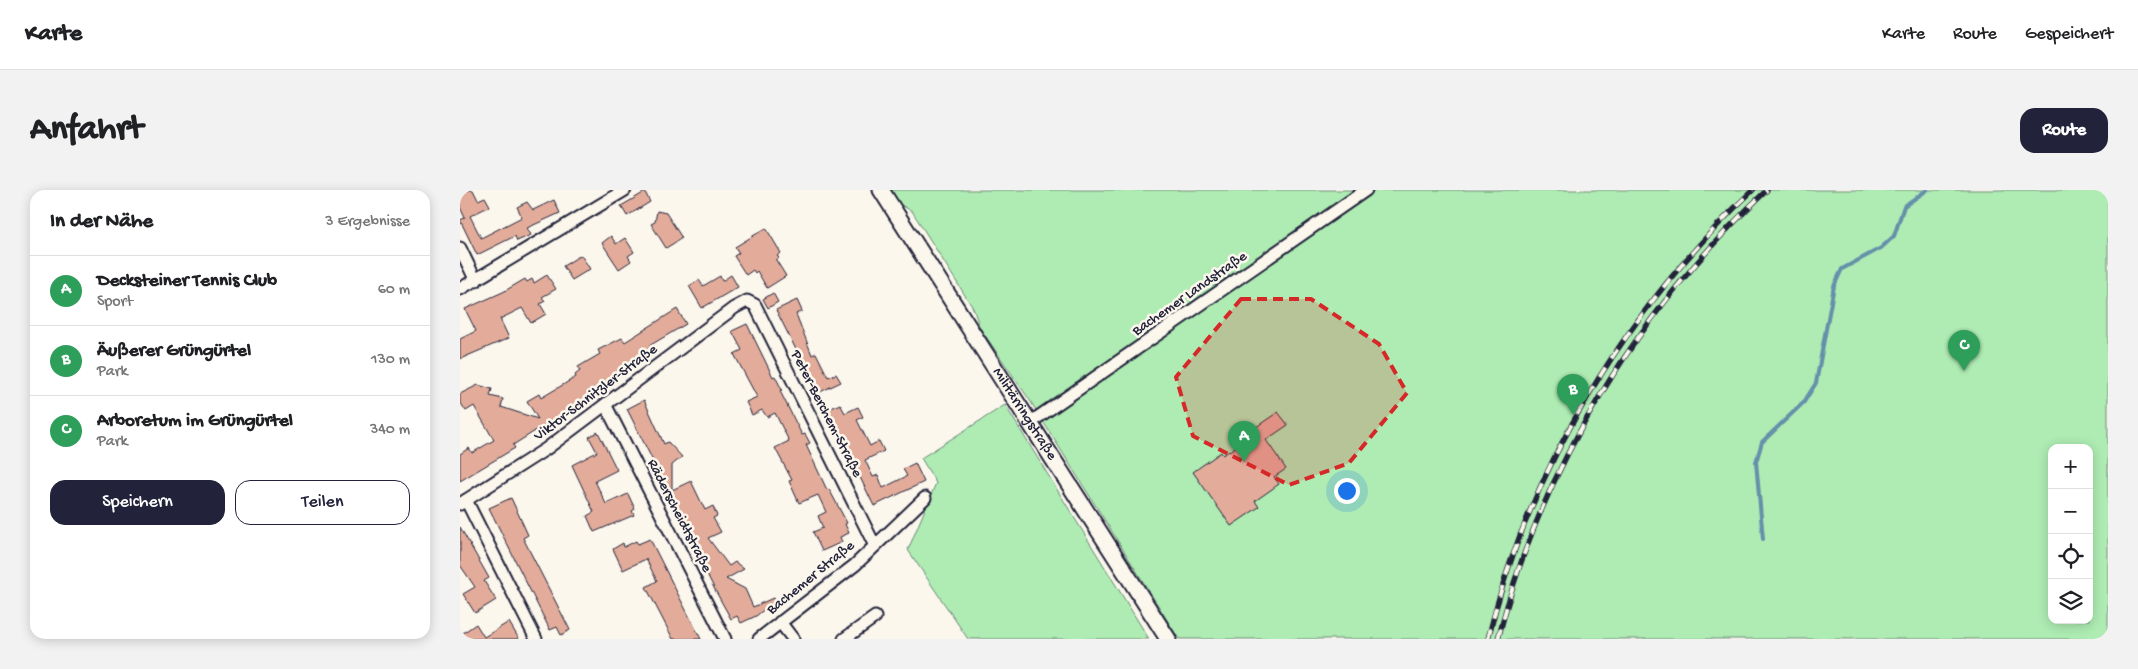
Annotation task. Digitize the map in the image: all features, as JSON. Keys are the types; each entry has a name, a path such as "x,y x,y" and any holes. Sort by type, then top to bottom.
{"main road":[{"name":"Militärringstraße","path":"881,190 1168,639"}],"street":[{"path":"460,289 626,190"},
{"name":"Bachemer Landstraße","path":"1031,422 1366,190"},
{"path":"460,248 476,281"},
{"name":"Viktor-Schnitzler-Straße","path":"463,502 546,450 734,308 747,301"},
{"name":"Peter-Berchem-Straße","path":"747,301 755,305 874,544"},
{"name":"Räderscheidtstraße","path":"606,406 725,639"},
{"name":"Bachemer Straße","path":"759,639 855,565 874,544 925,498"},
{"path":"463,502 536,639"},
{"path":"844,639 874,617"},
{"path":"780,622 793,639"}],"highlighted area":[{"path":"1241,299 1311,299 1379,344 1407,393 1349,463 1289,485 1193,436 1176,377"}],"green space":[{"path":"890,190 2108,190 2108,639 1179,639 1029,399 980,328 973,308 912,211 899,204"},
{"path":"1005,405 1149,639 968,639 908,550 936,483 921,458"}],"building":[{"path":"460,190 473,190 478,200 485,197 490,206 470,216 481,238 522,217 517,207 527,202 533,210 554,200 560,213 527,228 531,235 517,241 515,236 477,255 460,220 465,218 460,207"},
{"path":"645,192 650,202 627,216 621,206"},
{"path":"657,211 666,213 682,238 666,248 651,224 655,222"},
{"path":"766,228 781,253 777,256 779,258 776,260 786,276 767,288 757,271 755,273 753,270 746,275 734,256 739,253 735,247"},
{"path":"611,236 616,244 625,238 634,252 628,256 631,261 619,269 602,243"},
{"path":"581,255 590,269 572,280 563,266"},
{"path":"547,275 556,289 542,297 545,301 540,304 546,314 531,323 522,308 500,319 509,338 460,359 460,339 476,331 465,309 503,292 525,279 527,282 532,279 534,283"},
{"path":"731,275 738,287 702,308 689,286 699,280 703,286 720,276 722,281"},
{"path":"773,293 778,302 768,308 763,299"},
{"path":"797,300 802,311 796,314 812,355 816,353 828,377 836,374 841,382 818,393 776,310"},
{"path":"677,309 686,324 649,346 652,350 634,362 635,364 588,394 589,397 513,445 515,448 460,481 460,454 469,448 472,453 494,440 474,406 466,411 460,402 460,394 478,385 492,389 490,396 503,399 501,407 538,419 527,401 539,394 541,398 576,377 575,375 580,371 578,367 600,354 598,350 622,338 625,342"},
{"path":"747,324 773,377 775,376 782,390 780,391 802,435 805,434 810,443 806,445 827,490 829,489 847,523 845,524 849,533 840,537 842,542 822,551 813,532 823,528 818,516 826,512 818,495 799,503 789,481 792,480 775,448 789,441 775,413 767,417 762,410 752,415 746,402 757,397 734,354 742,350 732,331"},
{"path":"644,400 664,444 668,442 682,457 672,465 672,490 691,481 705,510 713,506 717,516 713,518 721,532 708,538 729,566 735,562 744,569 726,579 745,589 753,607 773,598 775,601 756,616 741,623 737,616 731,619 715,590 705,570 707,569 627,409"},
{"path":"840,404 845,413 858,407 863,417 857,420 870,446 879,441 884,451 865,460 873,477 878,475 883,488 907,476 903,469 915,463 924,482 874,506 853,463 855,462 843,438 841,439 836,430 827,410"},
{"path":"1278,412 1288,425 1266,440 1286,469 1274,477 1279,484 1255,501 1259,507 1231,526 1193,472 1221,452 1223,455 1246,440 1243,436"},
{"path":"598,432 617,470 595,481 606,504 628,494 635,509 632,511 634,515 594,532 587,516 594,512 572,465 597,452 589,437"},
{"path":"511,498 528,535 523,538 570,630 561,635 557,627 550,630 489,508"},
{"path":"460,527 489,578 484,581 496,600 475,613 463,594 475,587 460,565"},
{"path":"650,539 701,639 673,639 646,587 657,581 646,559 623,570 613,549 623,543 624,547 636,541 638,544"},
{"path":"509,622 519,639 460,639 460,635 476,624 484,637"}],"waterway":[{"path":"1763,539 1756,462 1762,442 1804,402 1816,383 1834,286 1842,269 1881,248 1894,236 1904,206 1927,190"}],"railway":[{"path":"1488,639 1506,576 1529,514 1556,453 1588,395 1624,340 1664,287 1707,237 1753,190"},
{"path":"1498,639 1517,575 1540,513 1568,453 1600,395 1637,340 1677,287 1720,237 1767,190"}],"place":[{"name":"Arboretum im Grüngürtel","path":"1964,371"},
{"name":"Äußerer Grüngürtel","path":"1573,415"},
{"name":"Decksteiner Tennis Club","path":"1244,462"}]}
